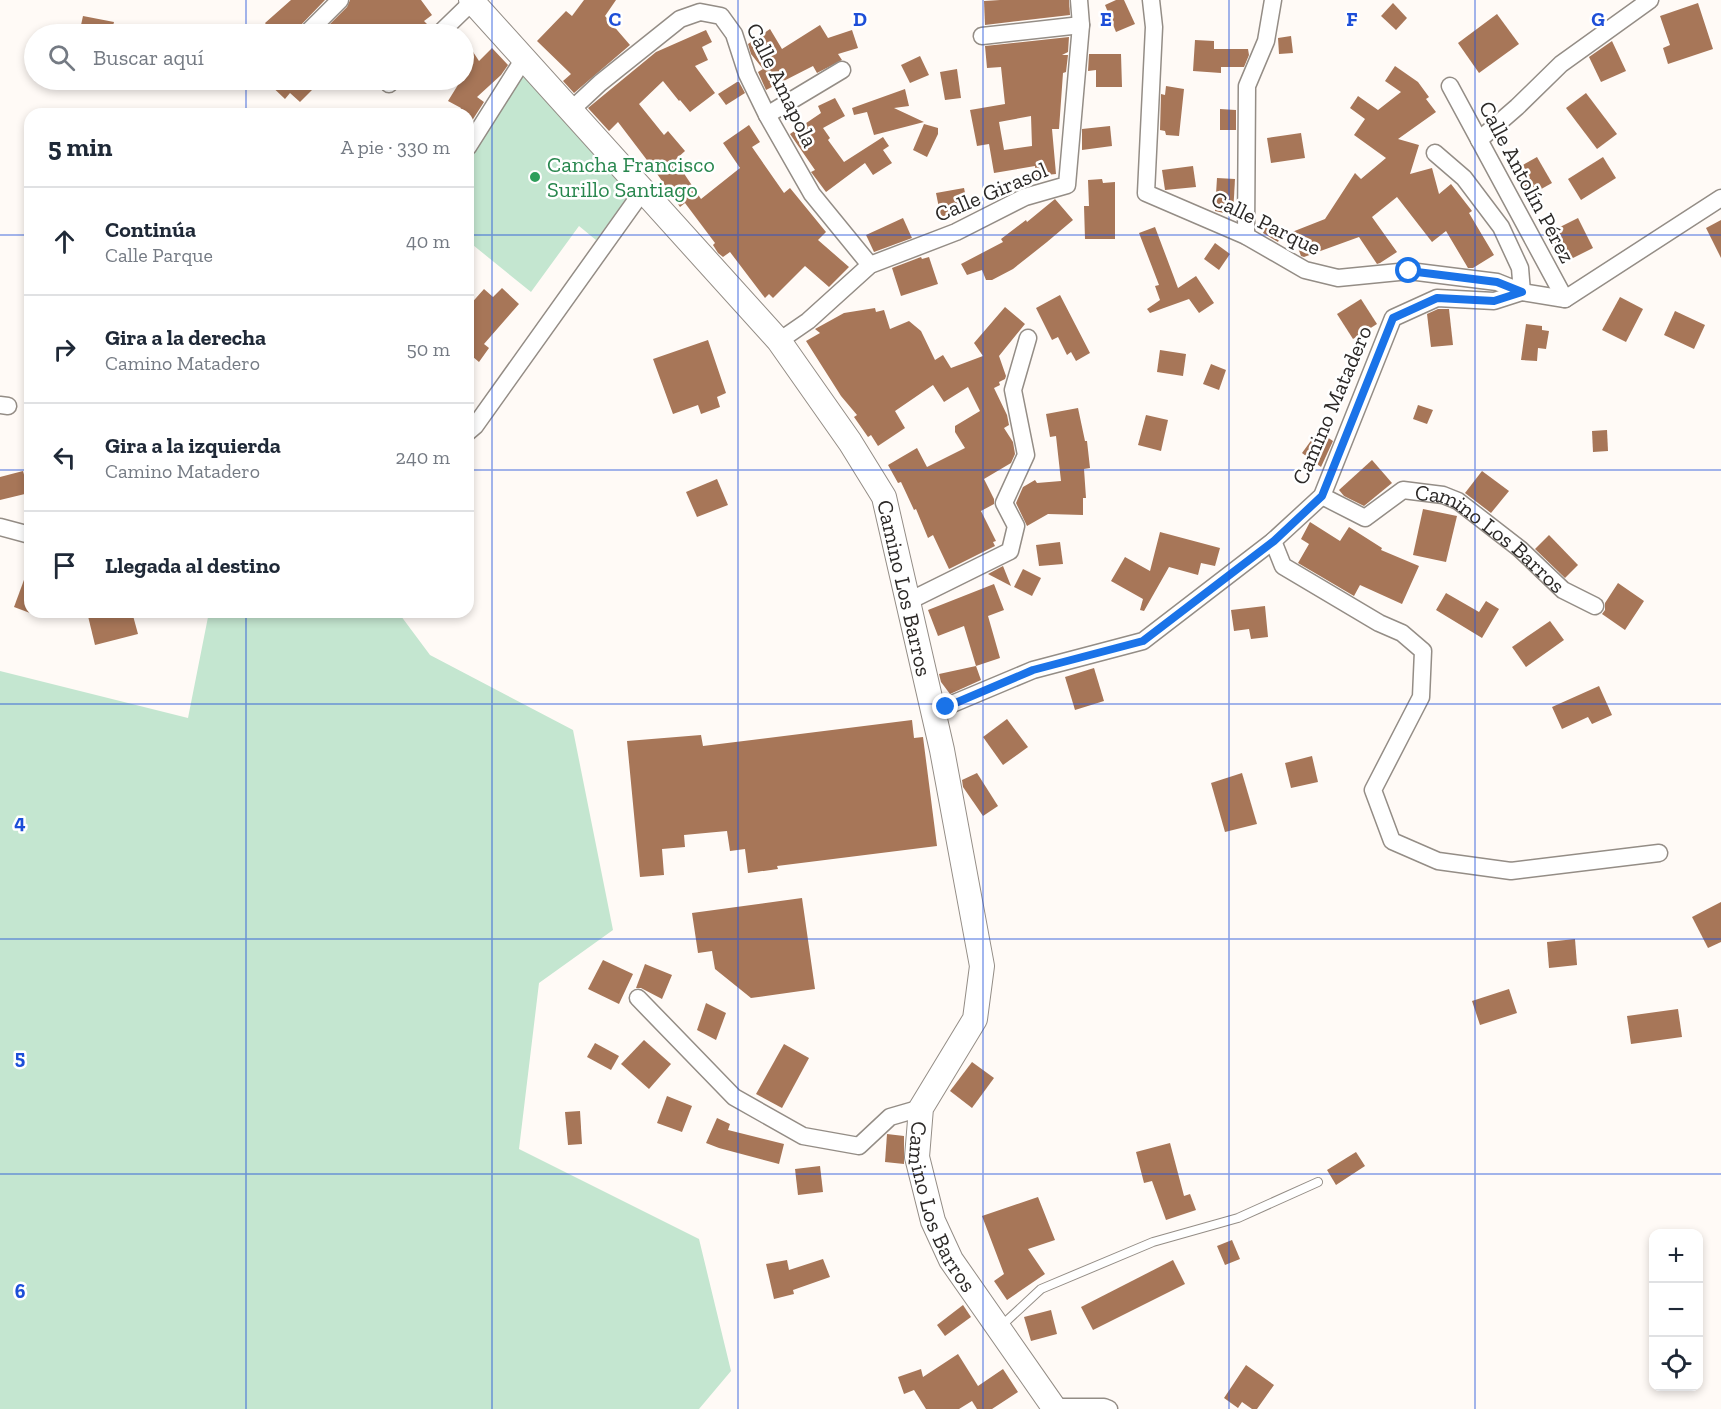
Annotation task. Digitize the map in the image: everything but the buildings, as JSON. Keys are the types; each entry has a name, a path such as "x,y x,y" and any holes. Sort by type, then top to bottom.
{"street":[{"path":"316,24 340,0"},
{"name":"Calle Girasol","path":"779,341 808,321 870,265 956,232 1025,197 1067,185 1081,25 1079,0"},
{"name":"Calle Parque","path":"1151,0 1154,27 1146,193 1246,236 1305,270 1338,278 1409,271 1497,282 1522,292"},
{"path":"1246,236 1247,86 1266,41 1273,0"},
{"path":"1479,140 1561,64 1650,0"},
{"path":"449,24 471,1"},
{"name":"Camino Los Barros","path":"471,1 779,341 850,442 884,497 942,750 982,966 975,1019 921,1108 917,1157 933,1221 951,1260 1055,1408"},
{"name":"Calle Amapola","path":"570,111 600,83 680,20 700,12 721,16 734,34 747,74 767,115 812,194 870,265"},
{"path":"982,36 1081,25"},
{"path":"474,138 523,60"},
{"path":"767,115 842,70"},
{"name":"Calle Antolín Pérez","path":"1450,86 1565,299"},
{"path":"1435,153 1464,178 1502,227 1520,268 1522,292"},
{"path":"474,425 642,192"},
{"path":"1565,299 1721,198"},
{"name":"Camino Matadero","path":"933,712 1033,670 1143,641 1274,541 1322,496 1393,318 1437,298 1494,301 1522,292 1565,299"},
{"path":"907,602 1010,551 1016,526 1004,503 1026,455 1012,390 1028,338"},
{"name":"Camino Los Barros","path":"1322,496 1365,518 1402,490 1443,495 1458,501 1520,549 1563,590 1595,606"},
{"path":"0,526 24,533"},
{"path":"1274,541 1283,566 1379,623 1402,633 1423,651 1421,698 1373,790 1392,841 1438,861 1511,871 1659,853"},
{"path":"638,998 734,1097 803,1136 859,1146 890,1117 921,1108"},
{"path":"1055,1408 1109,1409"}],"lane":[{"path":"999,1328 1041,1289 1153,1242 1238,1218 1318,1182"}],"green space":[{"path":"521,70 629,192 596,240 579,226 531,292 474,246 474,145"},
{"path":"208,618 402,618 430,655 573,730 613,930 539,983 519,1149 699,1239 731,1371 699,1409 0,1409 0,671 188,718"}],"place":[{"name":"Cancha Francisco Surillo Santiago","path":"535,177"}],"route":[{"path":"946,707 1033,670 1143,641 1274,541 1322,496 1393,318 1437,298 1494,301 1522,292 1497,282 1409,271"}]}
